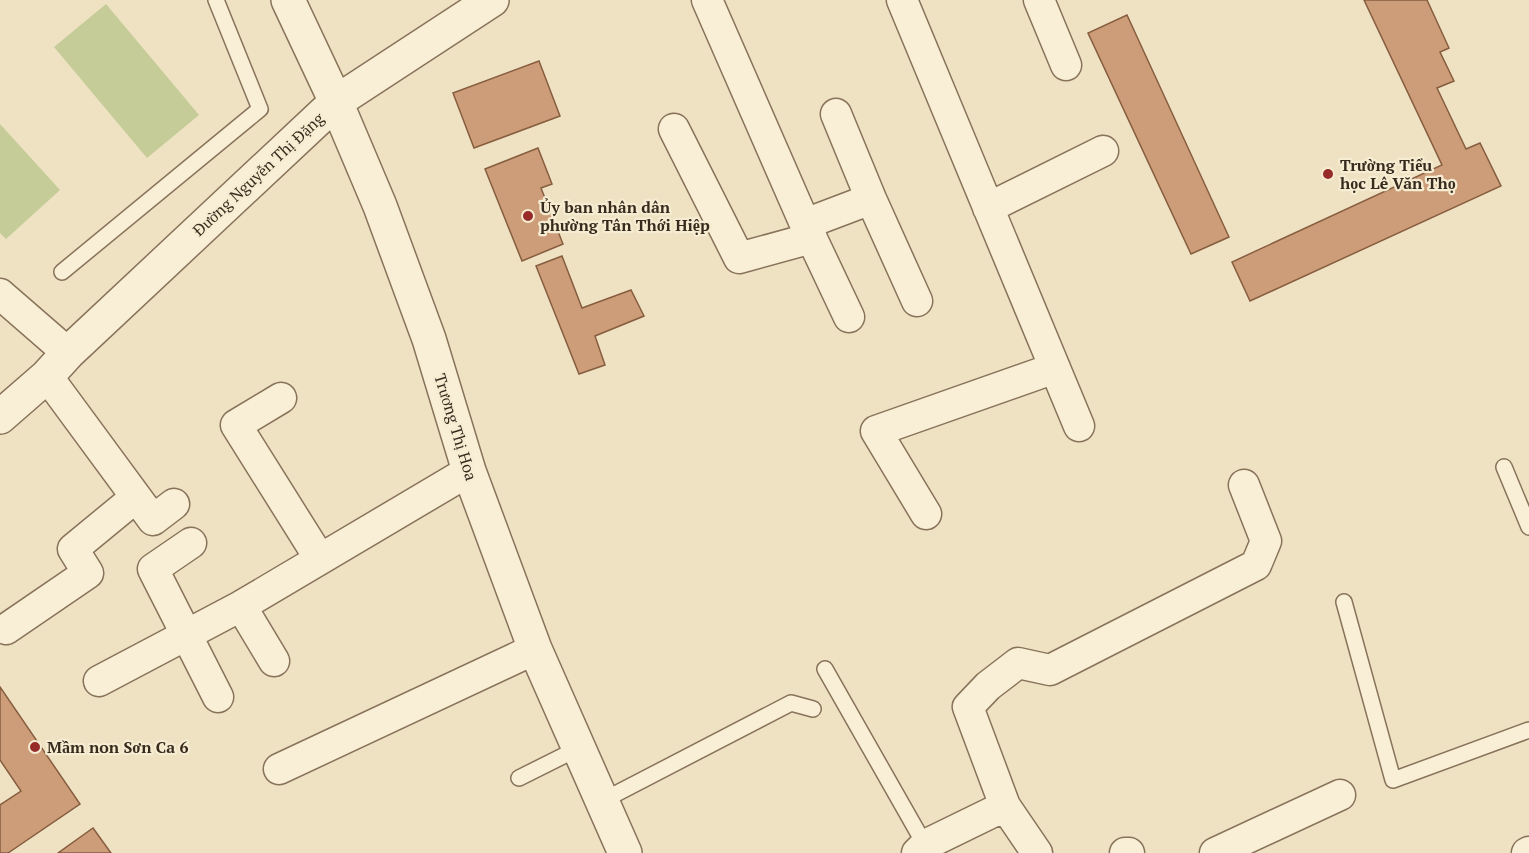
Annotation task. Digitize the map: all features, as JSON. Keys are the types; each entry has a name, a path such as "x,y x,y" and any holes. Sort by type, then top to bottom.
{"street":[{"name":"Trương Thị Hoa","path":"288,0 336,102 380,206 429,339 469,471 535,649 623,852"},
{"name":"Đường Nguyễn Thị Đặng","path":"0,417 336,102 492,0"},
{"path":"707,0 808,231 849,317"},
{"path":"902,0 1079,426"},
{"path":"1039,0 1066,65"},
{"path":"836,114 916,301"},
{"path":"674,129 739,258 808,231 871,200"},
{"path":"988,208 1103,151"},
{"path":"0,294 57,364 135,498 153,520 174,504"},
{"path":"926,514 876,430 1055,368"},
{"path":"281,398 236,425 320,559"},
{"path":"99,681 241,606 469,471"},
{"path":"1037,853 1005,806 968,707 988,686 1018,663 1050,670 1256,565 1266,541 1244,485"},
{"path":"6,629 88,573 73,549 135,498"},
{"path":"191,543 153,568 218,697"},
{"path":"241,606 274,661"},
{"path":"279,769 535,649"},
{"path":"1215,853 1340,795"},
{"path":"921,849 1005,806"}],"lane":[{"path":"62,272 260,109 216,0"},
{"path":"1504,467 1529,527"},
{"path":"1344,602 1392,780 1529,730"},
{"path":"825,669 921,849"},
{"path":"602,801 791,703 813,709"},
{"path":"519,778 579,748"}],"green space":[{"path":"106,4 199,115 147,158 54,47"},
{"path":"0,124 60,190 6,239 0,233"}],"building":[{"path":"1364,0 1427,0 1449,48 1440,52 1454,81 1437,88 1466,149 1480,143 1501,186 1250,301 1232,262 1442,165"},
{"path":"1127,15 1229,237 1191,254 1088,33"},
{"path":"539,61 560,116 474,148 453,93"},
{"name":"Ủy ban nhân dân phường Tân Thới Hiệp","path":"538,148 552,184 541,188 563,244 522,261 485,169"},
{"path":"562,256 582,308 631,290 644,316 595,336 605,365 579,374 536,266"},
{"path":"0,687 80,804 8,853 0,853 0,805 21,791 0,760"},
{"path":"93,828 111,853 58,853"}],"place":[{"name":"Trường Tiểu học Lê Văn Thọ","path":"1328,174"},
{"name":"Ủy ban nhân dân phường Tân Thới Hiệp","path":"528,216"},
{"name":"Mầm non Sơn Ca 6","path":"35,747"}]}
